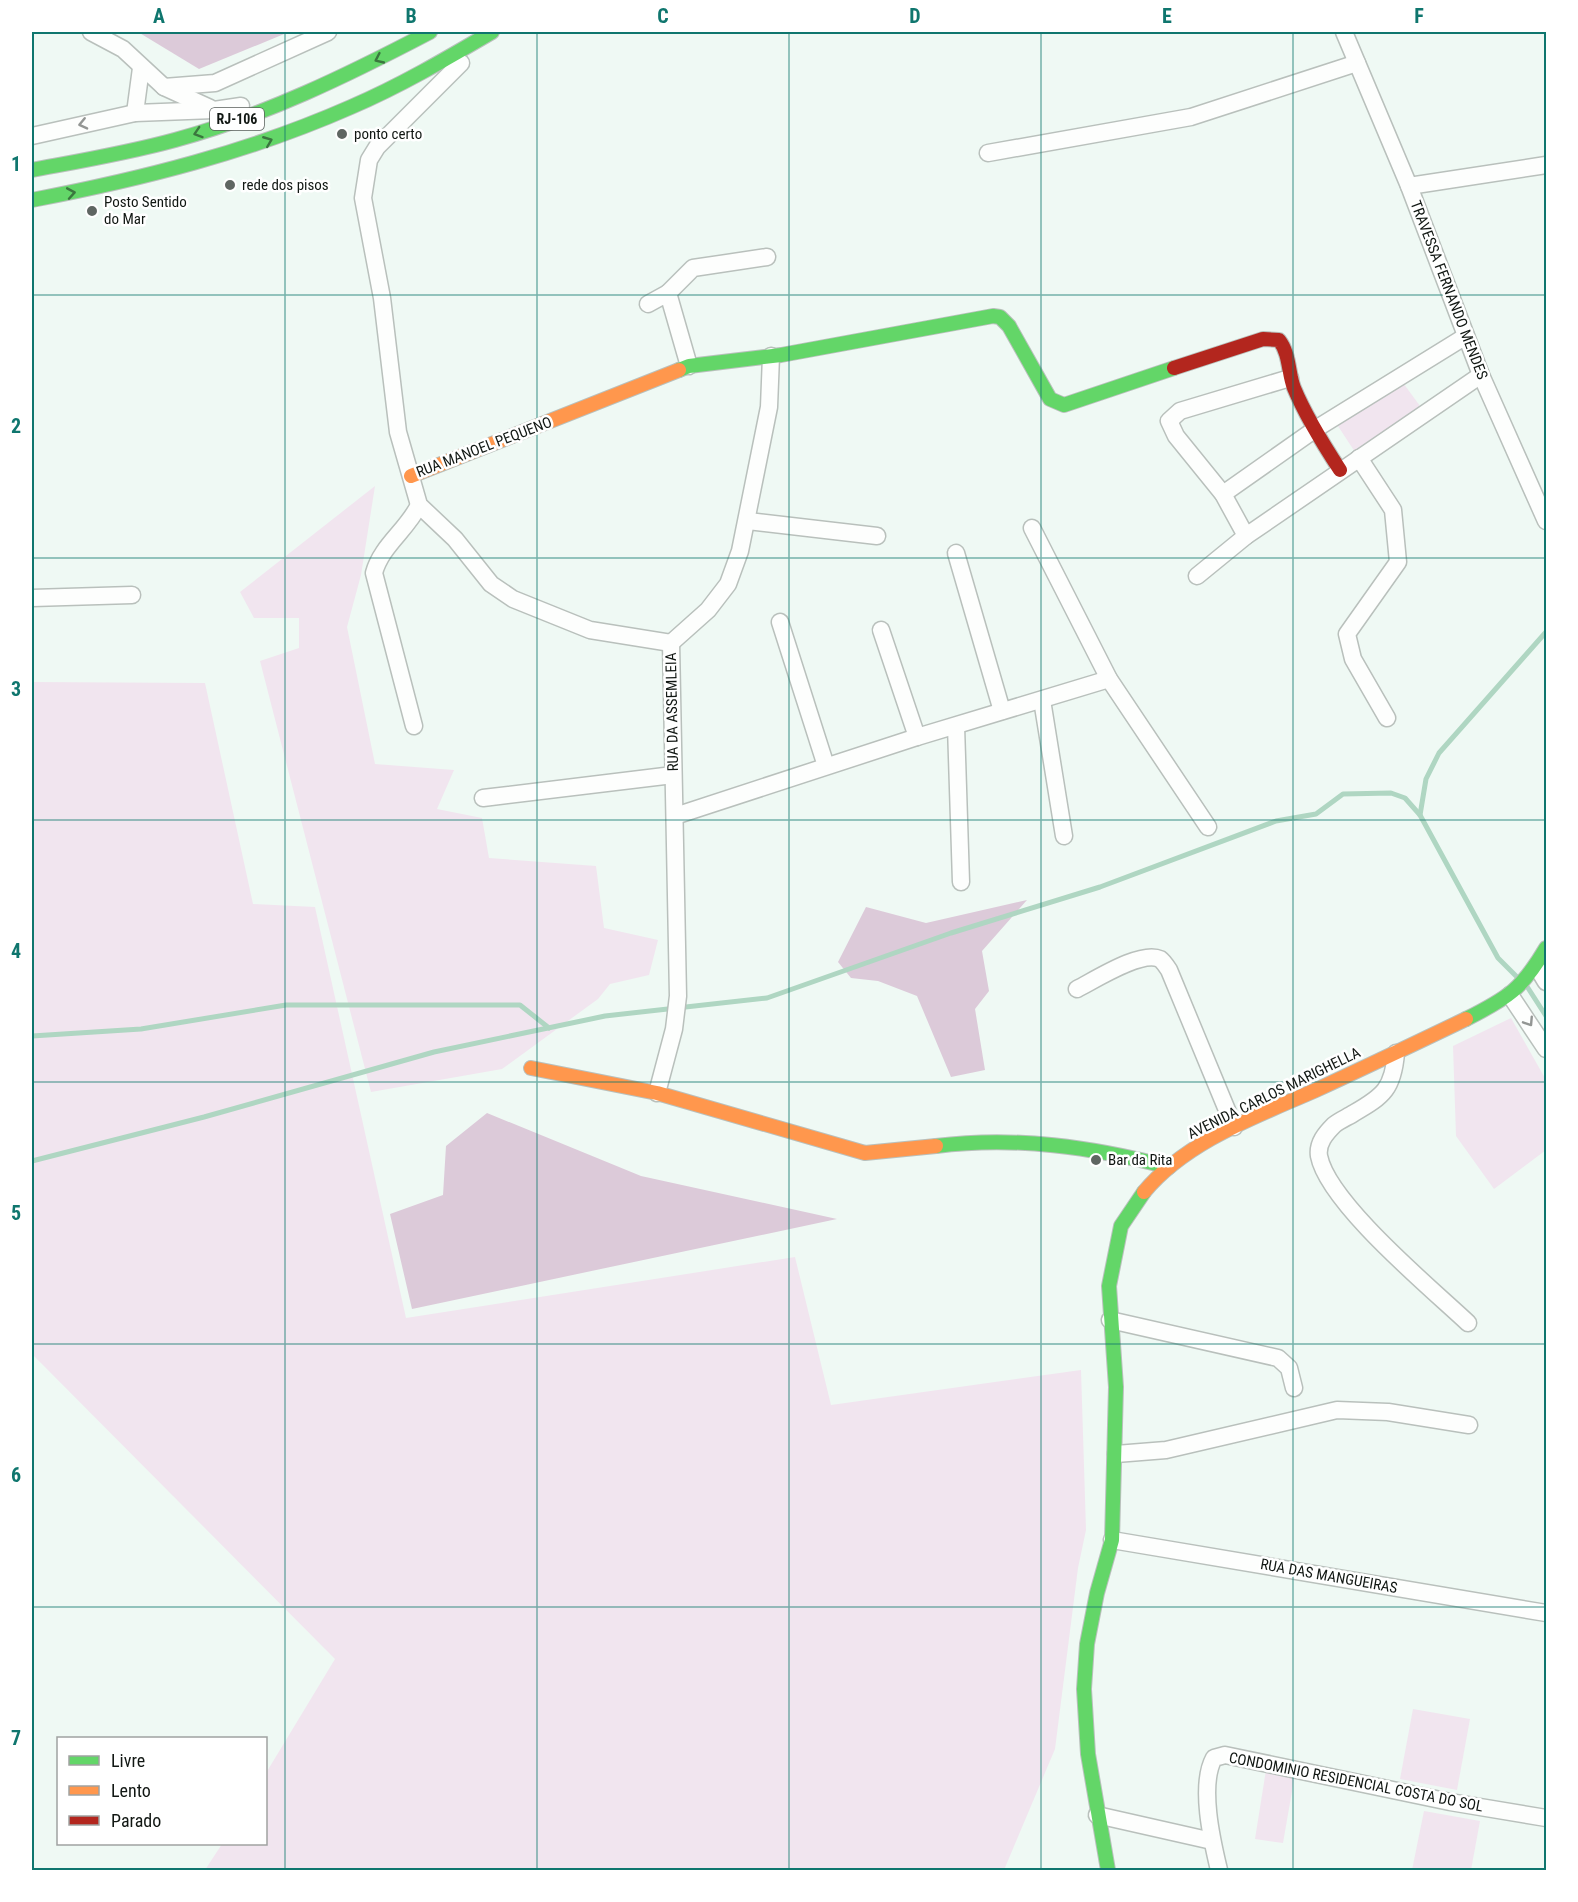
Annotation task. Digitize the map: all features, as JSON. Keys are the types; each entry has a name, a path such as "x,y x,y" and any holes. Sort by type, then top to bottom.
{"main road":[{"name":"RJ-106","path":"32,170 196,134 287,99 381,58 430,32"},
{"name":"RJ-106","path":"32,200 167,173 245,150 397,86 490,33"},
{"name":"RUA MANOEL PEQUENO","path":"411,477 689,366 771,356 1000,317 1010,326 1050,399 1064,405 1263,339 1279,340 1284,345 1290,378"},
{"path":"1290,378 1314,430 1340,470"},
{"name":"AVENIDA CARLOS MARIGHELLA","path":"1108,1870 1088,1754 1085,1678 1087,1644 1097,1593 1112,1540 1116,1387 1110,1320 1111,1265 1120,1226 1140,1195 1169,1167 1234,1127 1396,1053 1513,992 1533,972 1546,948"},
{"path":"531,1068 657,1092 865,1153 895,1152 981,1141 1015,1142 1137,1158 1169,1167"}],"street":[{"path":"91,32 123,49 164,87 214,110"},
{"path":"164,87 214,82 328,32"},
{"path":"1344,32 1409,186"},
{"name":"RUA MANOEL PEQUENO","path":"411,477 398,432 382,298 363,198 369,160 389,132 454,71 490,33"},
{"path":"988,153 1191,117 1357,63"},
{"path":"135,113 141,68"},
{"path":"32,136 135,113 214,110 287,99"},
{"name":"TRAVESSA FERNANDO MENDES","path":"1546,165 1409,186 1481,375 1546,521"},
{"path":"648,304 668,294 693,268 767,257"},
{"path":"668,294 689,366"},
{"path":"1223,494 1314,430 1466,336"},
{"name":"RUA DA ASSEMLEIA","path":"657,1092 674,1029 678,996 672,643 708,610 728,584 748,521 769,407 771,356"},
{"path":"1197,576 1246,536 1481,375"},
{"path":"1246,536 1223,494 1176,436 1169,420 1180,411 1290,378"},
{"path":"1359,458 1393,510 1398,562 1347,634 1353,659 1387,718"},
{"path":"411,477 419,505 455,539 491,584 513,599 590,630 672,643"},
{"path":"414,726 374,573 378,559 415,514 419,505"},
{"path":"748,521 877,536"},
{"path":"1032,528 1109,679 1208,827"},
{"path":"956,552 1002,711"},
{"path":"32,598 132,595"},
{"path":"780,622 826,766"},
{"path":"881,630 917,737"},
{"path":"675,816 917,737 1109,679"},
{"path":"1042,700 1064,836"},
{"path":"956,726 960,882"},
{"path":"483,798 538,794 673,775"},
{"path":"1077,989 1135,960 1148,957 1160,960 1169,970 1234,1127"},
{"path":"1533,972 1546,982"},
{"path":"1513,992 1546,1050"},
{"path":"1396,1053 1394,1077 1382,1094 1336,1123 1320,1140 1319,1155 1328,1178 1367,1228 1468,1323"},
{"path":"1110,1320 1278,1358 1289,1368 1294,1388"},
{"path":"1116,1454 1166,1450 1337,1410 1388,1412 1469,1425"},
{"name":"RUA DAS MANGUEIRAS","path":"1112,1540 1546,1613"},
{"name":"CONDOMINIO RESIDENCIAL COSTA DO SOL","path":"1219,1870 1212,1841 1209,1767 1214,1758 1225,1755 1450,1802 1546,1818"},
{"path":"1097,1815 1212,1841"}],"shaded area":[{"path":"138,32 289,32 199,69"},
{"path":"1398,376 1420,406 1355,452 1334,420"},
{"path":"375,486 361,575 347,627 375,764 454,770 437,809 482,818 489,858 596,866 604,928 658,940 649,975 610,984 598,999 502,1069 371,1092 260,661 299,648 299,618 254,618 240,592"},
{"path":"32,682 205,683 253,904 315,907 406,1318 795,1257 831,1405 1081,1370 1086,1530 1078,1568 1055,1749 1004,1870 205,1870 221,1845 267,1845 267,1771 335,1659 32,1354"},
{"path":"1027,900 982,951 989,991 975,1009 985,1070 951,1077 917,996 878,981 851,978 838,962 866,907 926,923"},
{"path":"1511,1018 1546,1080 1546,1150 1494,1189 1456,1136 1453,1046"},
{"path":"487,1113 641,1176 837,1219 412,1309 390,1214 443,1195 446,1146"},
{"path":"1413,1709 1470,1719 1457,1790 1400,1779"},
{"path":"1266,1770 1295,1774 1283,1843 1255,1839"},
{"path":"1424,1811 1480,1821 1471,1870 1412,1870"}],"waterway":[{"path":"1420,815 1426,779 1439,753 1546,632"},
{"path":"32,1161 204,1117 434,1052 605,1016 767,998 951,933 1100,887 1276,821 1316,814 1343,794 1391,793 1405,798 1420,815 1498,958 1519,979"},
{"path":"1528,988 1546,1016"},
{"path":"32,1036 141,1029 286,1005 520,1005 549,1028"}],"traffic: fast":[{"path":"32,170 157,145 241,119 337,79 430,32"},
{"path":"32,200 154,173 274,138 387,90 492,32"},
{"path":"679,370 689,366 781,355 993,316 1000,317 1009,326 1050,399 1064,405 1174,368"},
{"path":"1466,1019 1513,991 1546,948"},
{"path":"936,1146 995,1142 1054,1145 1111,1154 1169,1167"},
{"path":"1108,1870 1088,1754 1084,1689 1087,1644 1097,1593 1112,1540 1116,1387 1109,1286 1121,1226 1144,1192"}],"traffic: slow":[{"path":"411,476 679,370"},
{"path":"1144,1192 1161,1174 1201,1144 1247,1120 1466,1019"},
{"path":"531,1068 657,1093 865,1153 936,1146"}],"traffic: jam":[{"path":"1174,368 1263,339 1279,340 1283,345 1292,382 1299,399 1340,470"}],"place":[{"name":"ponto certo","path":"342,134"},
{"name":"rede dos pisos","path":"230,185"},
{"name":"Posto Sentido do Mar","path":"92,211"},
{"name":"Bar da Rita","path":"1096,1160"}]}
